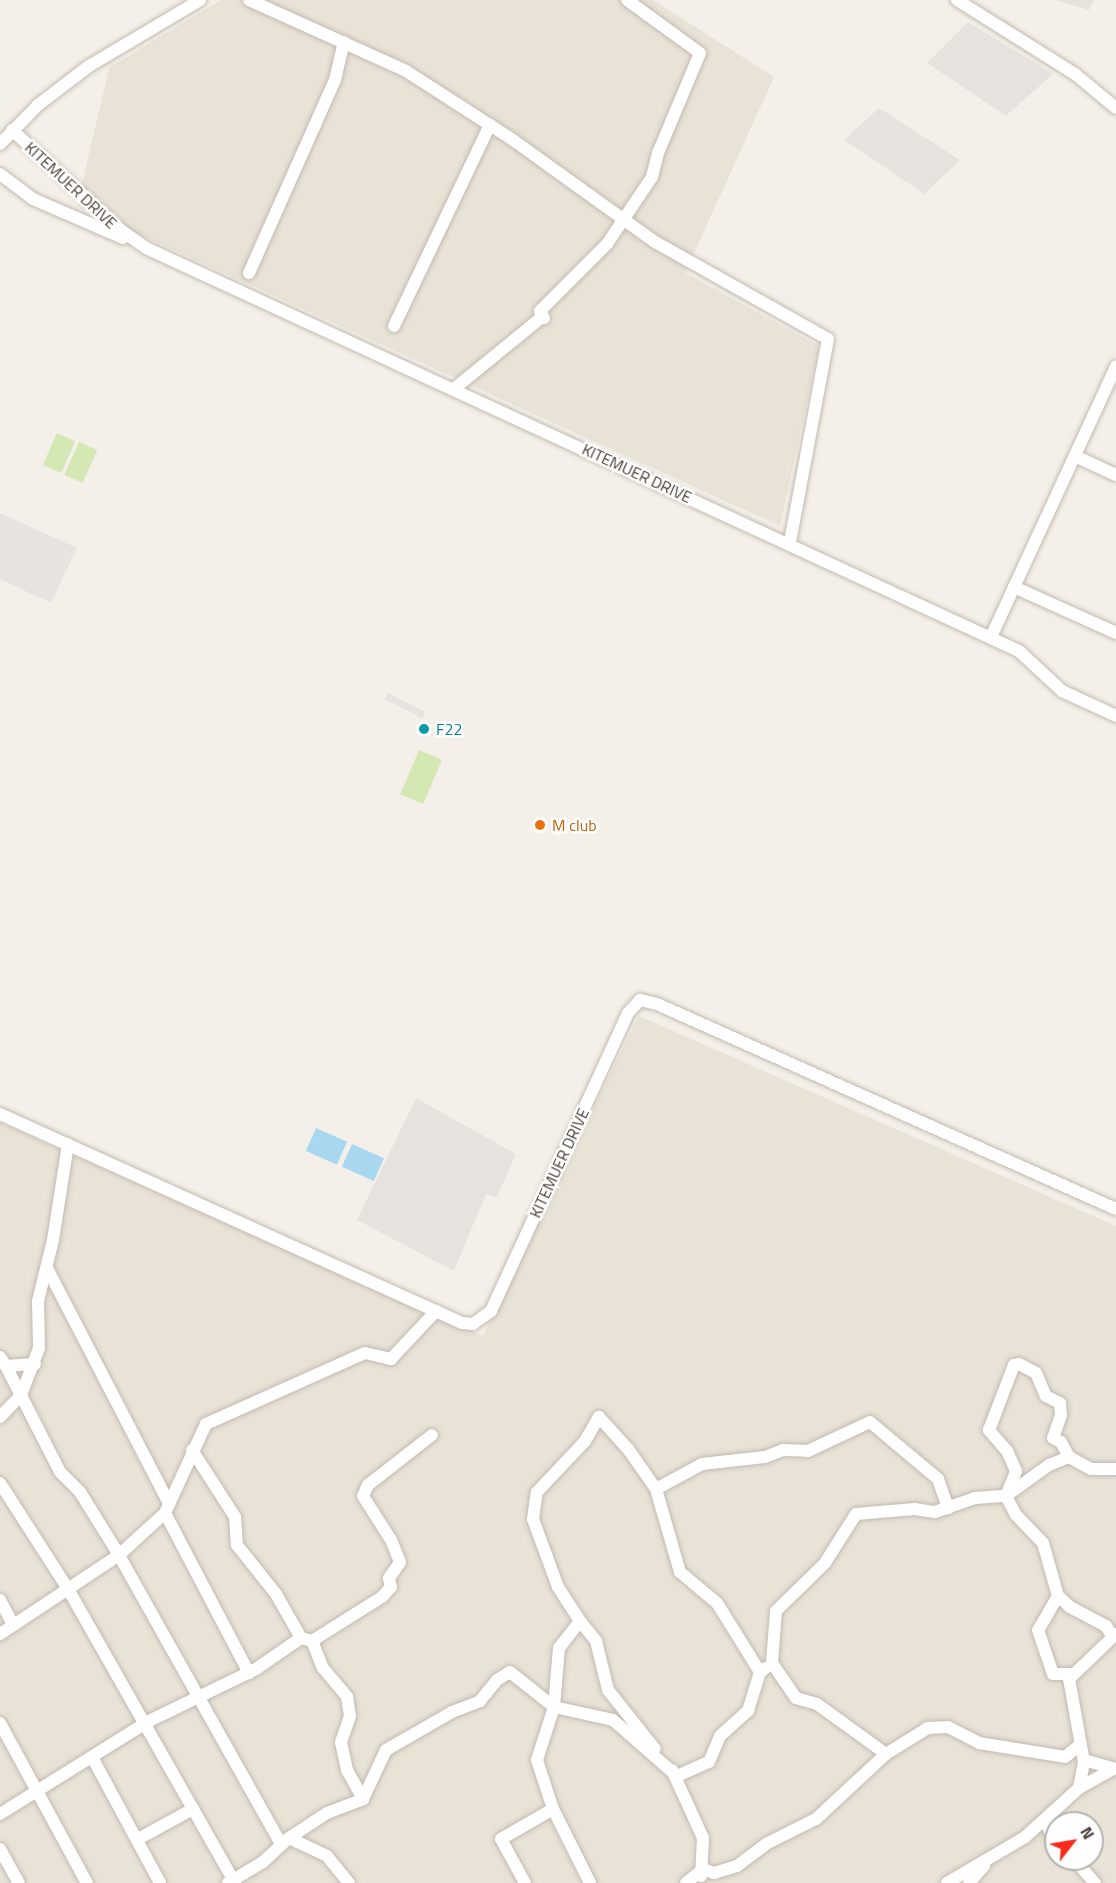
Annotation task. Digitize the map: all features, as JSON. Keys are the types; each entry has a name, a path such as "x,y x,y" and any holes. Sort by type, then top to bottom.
{"street":[{"path":"12,130 89,66 200,0"},
{"path":"249,0 406,71 490,125 624,220 707,273 828,339 790,542"},
{"path":"454,388 543,318 540,311 607,244 652,177 658,153 700,53 627,0"},
{"path":"957,0 1075,74 1116,108"},
{"path":"249,273 331,89 344,42"},
{"path":"394,326 490,125"},
{"name":"KITEMUER DRIVE","path":"0,144 12,130 122,231 146,248"},
{"name":"KITEMUER DRIVE","path":"0,174 33,199 454,388 991,637 1019,651 1062,691 1116,716"},
{"path":"991,637 1116,366"},
{"path":"1075,456 1116,475"},
{"path":"1014,587 1116,633"},
{"name":"KITEMUER DRIVE","path":"0,1114 436,1311 473,1324 490,1311 628,1013 640,1000 657,1004 1116,1209"},
{"path":"0,1417 21,1395 35,1364 41,1329 38,1301 47,1269 68,1144"},
{"path":"47,1269 249,1673"},
{"path":"0,1634 119,1555 167,1508 206,1424 225,1413 365,1353 391,1359 436,1311"},
{"path":"3,1362 35,1364"},
{"path":"3,1362 60,1472 80,1492 119,1555 195,1696 285,1841 327,1856 349,1883"},
{"path":"1058,1596 1038,1630 1053,1674 1071,1674 1114,1635 1106,1626 1070,1607 1058,1596 1043,1543 1016,1515 1006,1496 1016,1471 1007,1451 988,1430 1004,1385 1016,1364 1036,1373 1046,1396 1060,1403 1061,1415 1053,1438 1061,1442 1069,1457 1091,1469 1116,1469"},
{"path":"699,1883 703,1869 699,1853 703,1838 677,1776 608,1690 596,1641 558,1587 533,1519 537,1492 585,1441 599,1417 628,1449 656,1489 680,1572 717,1603 760,1672"},
{"path":"656,1489 702,1464 765,1457 783,1450 808,1451 870,1422 938,1479 948,1508"},
{"path":"0,1814 147,1722 195,1696 249,1673 391,1587 389,1578 399,1562 392,1540 363,1496 368,1485 432,1435"},
{"path":"192,1450 235,1517 237,1545 276,1594 307,1639 323,1668 347,1697 350,1716 341,1742 347,1770 363,1800"},
{"path":"886,1754 817,1704 796,1698 772,1663 776,1611 825,1563 856,1514 948,1508 975,1498 1006,1496 1049,1465 1069,1457"},
{"path":"0,1483 68,1588 147,1722 231,1882 263,1862 285,1841 327,1813 363,1800 386,1750 452,1712 480,1701 498,1680 510,1672 554,1707 613,1720 677,1776"},
{"path":"0,1600 13,1624"},
{"path":"580,1621 559,1648 554,1707 537,1760 553,1809 590,1883"},
{"path":"677,1776 709,1762 720,1736 747,1711 760,1672 772,1663"},
{"path":"1071,1674 1070,1698 1084,1760 1079,1788"},
{"path":"0,1723 87,1883"},
{"path":"703,1869 714,1874 736,1866 766,1844 816,1819 886,1754 928,1728 940,1727 979,1743 1053,1756 1065,1757 1080,1745"},
{"path":"92,1757 160,1883"},
{"path":"1084,1760 1114,1769"},
{"path":"1055,1811 1079,1788 1114,1769"},
{"path":"138,1839 193,1809"},
{"path":"525,1883 501,1839 553,1809"},
{"path":"947,1883 993,1856 1044,1821"},
{"path":"0,1849 16,1882"},
{"path":"969,1883 993,1856"},
{"path":"686,1883 703,1869"},
{"path":"1084,1871 1095,1883"}],"shaded area":[{"path":"221,0 653,0 774,77 685,273 819,346 780,526 77,206 109,68"},
{"path":"1056,0 1095,0 1089,10"},
{"path":"968,22 1053,74 1006,116 927,63"},
{"path":"879,108 960,160 924,194 844,140"},
{"path":"0,513 77,548 51,603 0,579"},
{"path":"388,693 425,712 422,718 385,699"},
{"path":"639,1016 1116,1226 1116,1883 0,1883 0,1123 483,1336"},
{"path":"416,1098 516,1154 497,1197 486,1194 454,1271 357,1220"}],"green space":[{"path":"57,433 75,441 61,473 43,465"},
{"path":"79,442 97,450 83,483 64,475"},
{"path":"419,750 442,760 423,804 400,794"}],"water":[{"path":"316,1128 347,1142 337,1165 306,1151"},
{"path":"352,1144 384,1158 374,1181 342,1167"}],"place":[{"name":"F22","path":"424,729"},
{"name":"M club","path":"540,825"}]}
